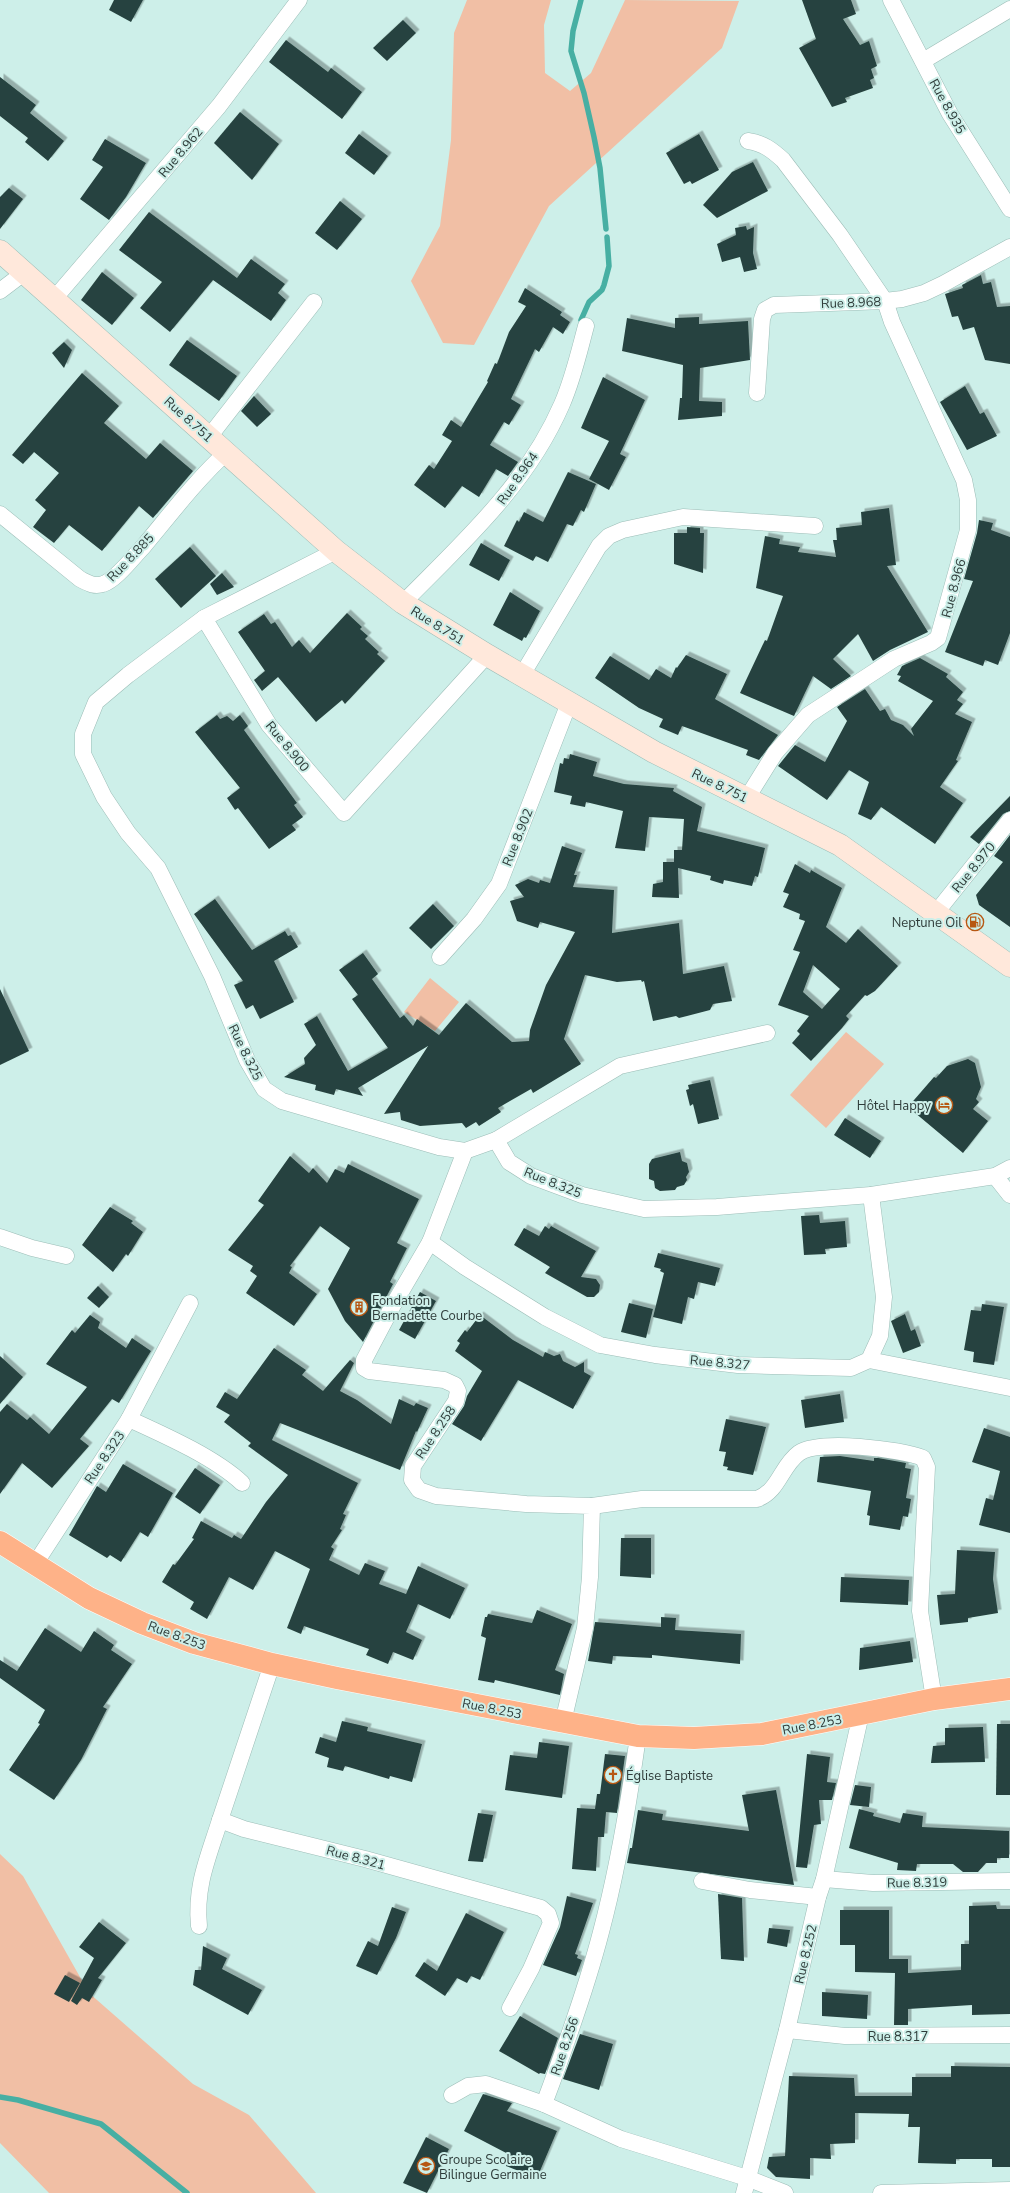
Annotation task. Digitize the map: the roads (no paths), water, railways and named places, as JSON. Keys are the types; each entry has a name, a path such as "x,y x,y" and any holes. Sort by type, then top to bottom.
{"highway":[{"name":"Rue 8.253","path":"0,1542 90,1598 142,1623 194,1642 272,1664 638,1736 694,1738 762,1734 934,1699 1010,1689"}],"main road":[{"name":"Rue 8.751","path":"0,252 25,272 336,551 404,603 487,655 654,752 840,845 1010,966"}],"street":[{"name":"Rue 8.962","path":"54,299 219,106 299,0"},
{"name":"Rue 8.935","path":"891,0 950,114 1010,209"},
{"path":"923,61 1010,9"},
{"name":"Rue 8.966","path":"747,798 775,753 808,715 894,659 931,643 938,638 968,530 967,493 964,480 895,329 885,301 840,236 783,160 772,149 758,142 748,141"},
{"name":"Rue 8.968","path":"757,393 762,319 765,310 774,305 885,301 924,293 1010,246"},
{"path":"0,291 25,272"},
{"path":"209,437 314,302"},
{"name":"Rue 8.964","path":"404,603 495,510 524,471 562,405 573,378 586,326"},
{"name":"Rue 8.885","path":"0,514 80,579 91,585 102,585 110,581 133,558 227,452"},
{"path":"522,675 599,546 609,536 624,530 683,517 815,526"},
{"path":"204,618 336,551"},
{"name":"Rue 8.900","path":"204,618 269,725 344,813 487,655"},
{"name":"Rue 8.325","path":"204,618 128,675 96,702 83,734 83,754 104,797 128,833 158,868 212,976 247,1060 264,1089 282,1101 439,1147 465,1151 496,1140 509,1162 531,1176 582,1195 644,1209 717,1207 871,1195 995,1176 1010,1168"},
{"name":"Rue 8.902","path":"440,956 474,919 499,884 569,703"},
{"name":"Rue 8.970","path":"935,914 1010,820"},
{"path":"496,1140 620,1066 767,1033"},
{"name":"Rue 8.258","path":"465,1151 430,1242 392,1307 364,1360 364,1368 369,1371 444,1380 455,1385 458,1391 456,1401 413,1466 412,1480 419,1490 436,1496 526,1504 592,1506"},
{"path":"995,1176 1010,1196"},
{"path":"871,1195 884,1297 880,1336 869,1360 1010,1388"},
{"path":"0,1237 32,1248 66,1256"},
{"name":"Rue 8.327","path":"430,1242 464,1267 545,1317 600,1345 654,1355 738,1365 851,1368 869,1360"},
{"path":"129,1419 190,1303"},
{"name":"Rue 8.323","path":"35,1564 129,1419 212,1461 231,1473 242,1483"},
{"path":"563,1722 585,1628 590,1577 592,1506 642,1499 757,1499 766,1496 773,1489 788,1463 800,1452 817,1447 864,1447 913,1454 923,1458 927,1468 920,1611 934,1699"},
{"path":"199,1926 197,1907 199,1888 272,1664"},
{"name":"Rue 8.252","path":"745,2185 787,2030 818,1897 824,1879 861,1714"},
{"name":"Rue 8.256","path":"544,2104 585,1985 601,1933 624,1831 638,1736"},
{"name":"Rue 8.321","path":"220,1820 244,1829 365,1859 541,1908 548,1914 551,1923 531,1969 510,2008"},
{"name":"Rue 8.319","path":"824,1879 872,1883 1010,1881"},
{"path":"702,1881 750,1890 818,1897"},
{"name":"Rue 8.317","path":"787,2030 845,2036 1010,2035"},
{"path":"452,2095 468,2086 486,2084 544,2104 621,2139 745,2185 785,2193"},
{"path":"881,2193 1010,2190"}],"waterway":[{"path":"581,0 573,31 571,51 584,93 594,137 600,168 606,229"},
{"path":"581,320 589,302 602,290 604,285 609,266 607,237"},
{"path":"0,2097 18,2100 101,2124 187,2193"}],"place":[{"name":"Neptune Oil","path":"975,922"},
{"name":"Hôtel Happy","path":"944,1105"},
{"name":"Fondation Bernadette Courbe","path":"359,1307"},
{"name":"Église Baptiste","path":"613,1775"},
{"name":"Groupe Scolaire Bilingue Germaine","path":"426,2166"}]}
